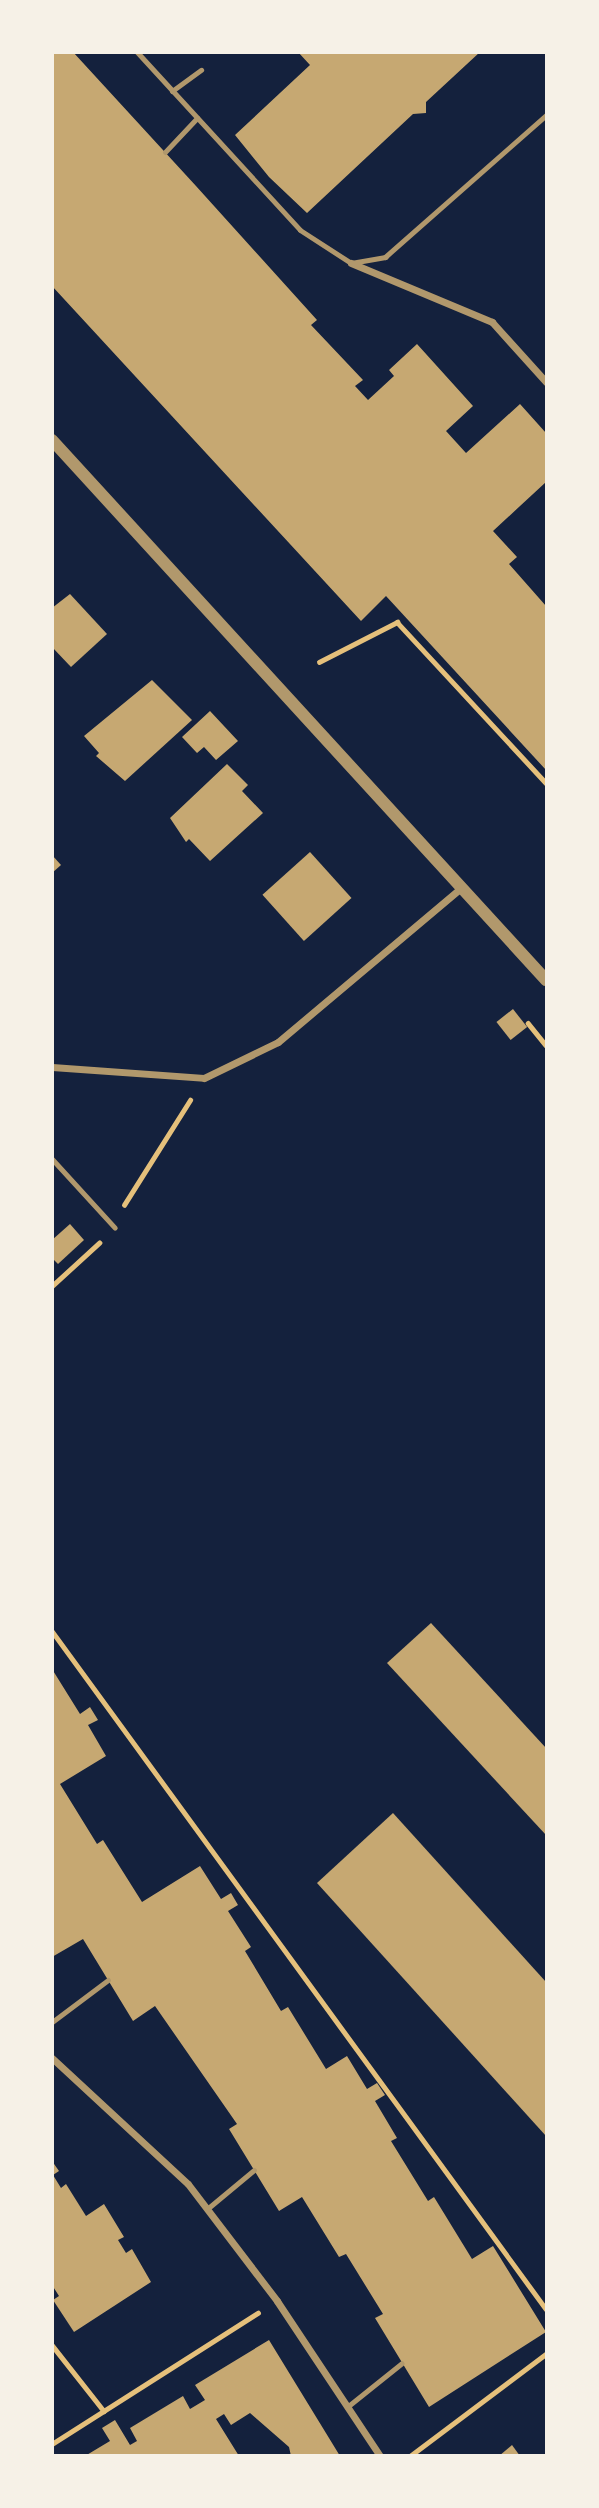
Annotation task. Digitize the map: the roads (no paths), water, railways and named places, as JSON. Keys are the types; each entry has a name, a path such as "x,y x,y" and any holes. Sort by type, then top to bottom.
{"street":[{"path":"351,262 492,322 547,382"},
{"path":"52,440 547,980"},
{"path":"52,1067 204,1078 278,1042 462,887"},
{"path":"52,2058 188,2184 277,2301 380,2455"}],"lane":[{"path":"137,52 300,230 351,262 385,257 547,115"},
{"path":"172,91 201,70"},
{"path":"165,152 197,118"},
{"path":"52,1159 115,1228"},
{"path":"52,2022 108,1980"},
{"path":"207,2209 254,2170"},
{"path":"347,2407 402,2363"}]}
